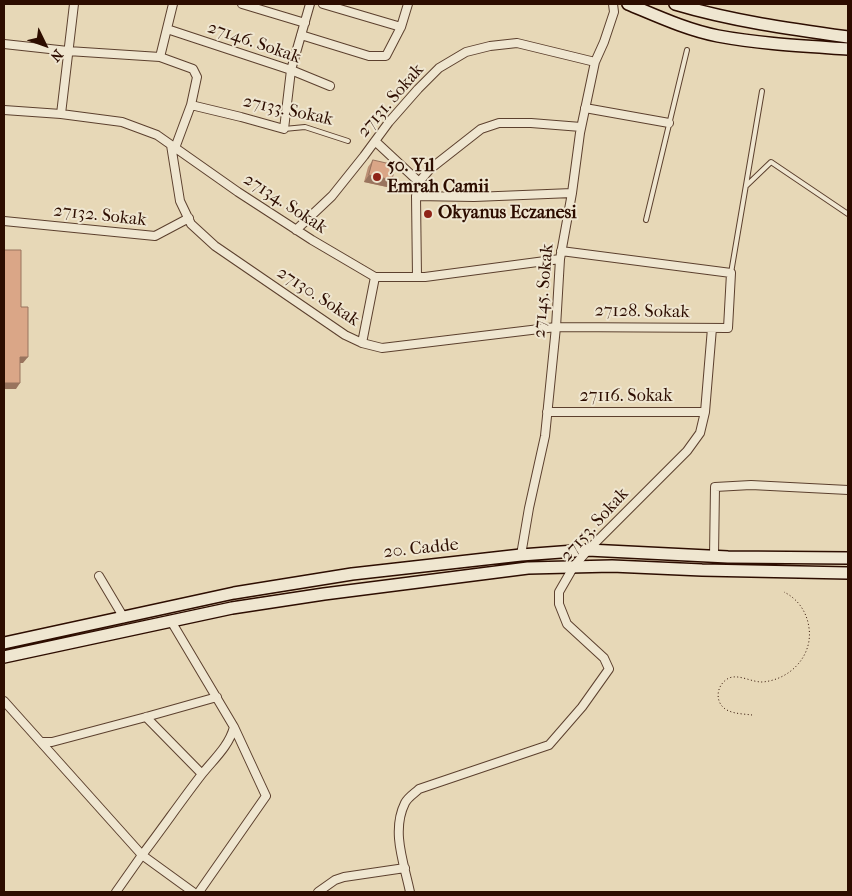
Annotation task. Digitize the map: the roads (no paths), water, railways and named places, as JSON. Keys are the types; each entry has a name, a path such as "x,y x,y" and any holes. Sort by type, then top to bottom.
{"main road":[{"path":"628,4 678,24 717,35 775,44 848,50"},
{"path":"675,4 708,8 779,28 848,37"},
{"name":"20. Cadde","path":"4,643 234,593 342,576 521,555 588,550 714,556 848,558"},
{"path":"4,657 232,608 324,594 528,568 612,566 848,573"}],"street":[{"path":"61,114 74,4"},
{"path":"160,57 172,4"},
{"path":"242,4 305,23"},
{"path":"284,129 291,70 310,4"},
{"path":"324,4 401,27"},
{"path":"301,35 369,56 386,56 401,27 408,4"},
{"name":"27145. Sokak","path":"521,555 545,436 561,255 581,127 595,62 614,12 613,4"},
{"name":"27146. Sokak","path":"167,29 291,70 330,86"},
{"name":"27131. Sokak","path":"296,230 332,196 389,122 439,68 466,52 490,46 517,43 595,62"},
{"path":"4,44 68,51 160,57 193,68 198,77 192,105 173,146"},
{"name":"27133. Sokak","path":"192,105 241,116 284,129"},
{"path":"586,108 669,124"},
{"name":"27134. Sokak","path":"4,110 61,114 122,122 157,135 296,230 375,277"},
{"path":"417,277 416,196 420,182 430,169 481,129 499,123 531,123 581,127"},
{"path":"375,141 420,182"},
{"name":"27130. Sokak","path":"173,146 180,201 191,224 215,246 345,335 362,343 382,348 556,327"},
{"path":"416,196 474,197 572,193"},
{"name":"27132. Sokak","path":"4,221 155,236 189,218"},
{"path":"362,343 375,277 417,277 561,255 731,273"},
{"name":"27128. Sokak","path":"556,327 728,328 731,273"},
{"name":"27153. Sokak","path":"410,892 398,839 399,822 406,801 419,789 549,744 582,707 609,669 604,658 567,624 560,604 559,592 574,566 588,550 687,451 700,433 705,412 712,328"},
{"name":"27116. Sokak","path":"547,412 705,412"},
{"path":"714,556 715,487 751,484 848,490"},
{"path":"99,576 124,618"},
{"path":"171,621 234,727 266,796 199,892"},
{"path":"40,742 52,742 217,697"},
{"path":"4,701 142,855 193,892"},
{"path":"146,717 202,774"},
{"path":"116,892 202,774 231,738 234,727"},
{"path":"318,892 335,880 344,877 405,868"}],"lane":[{"path":"646,220 686,50"},
{"path":"731,273 762,91"},
{"name":"27133. Sokak","path":"284,129 305,127 348,141"},
{"path":"746,187 771,162 848,214"}],"place":[{"name":"50. Yıl Emrah Camii","path":"377,177"},
{"name":"Okyanus Eczanesi","path":"428,214"}]}
